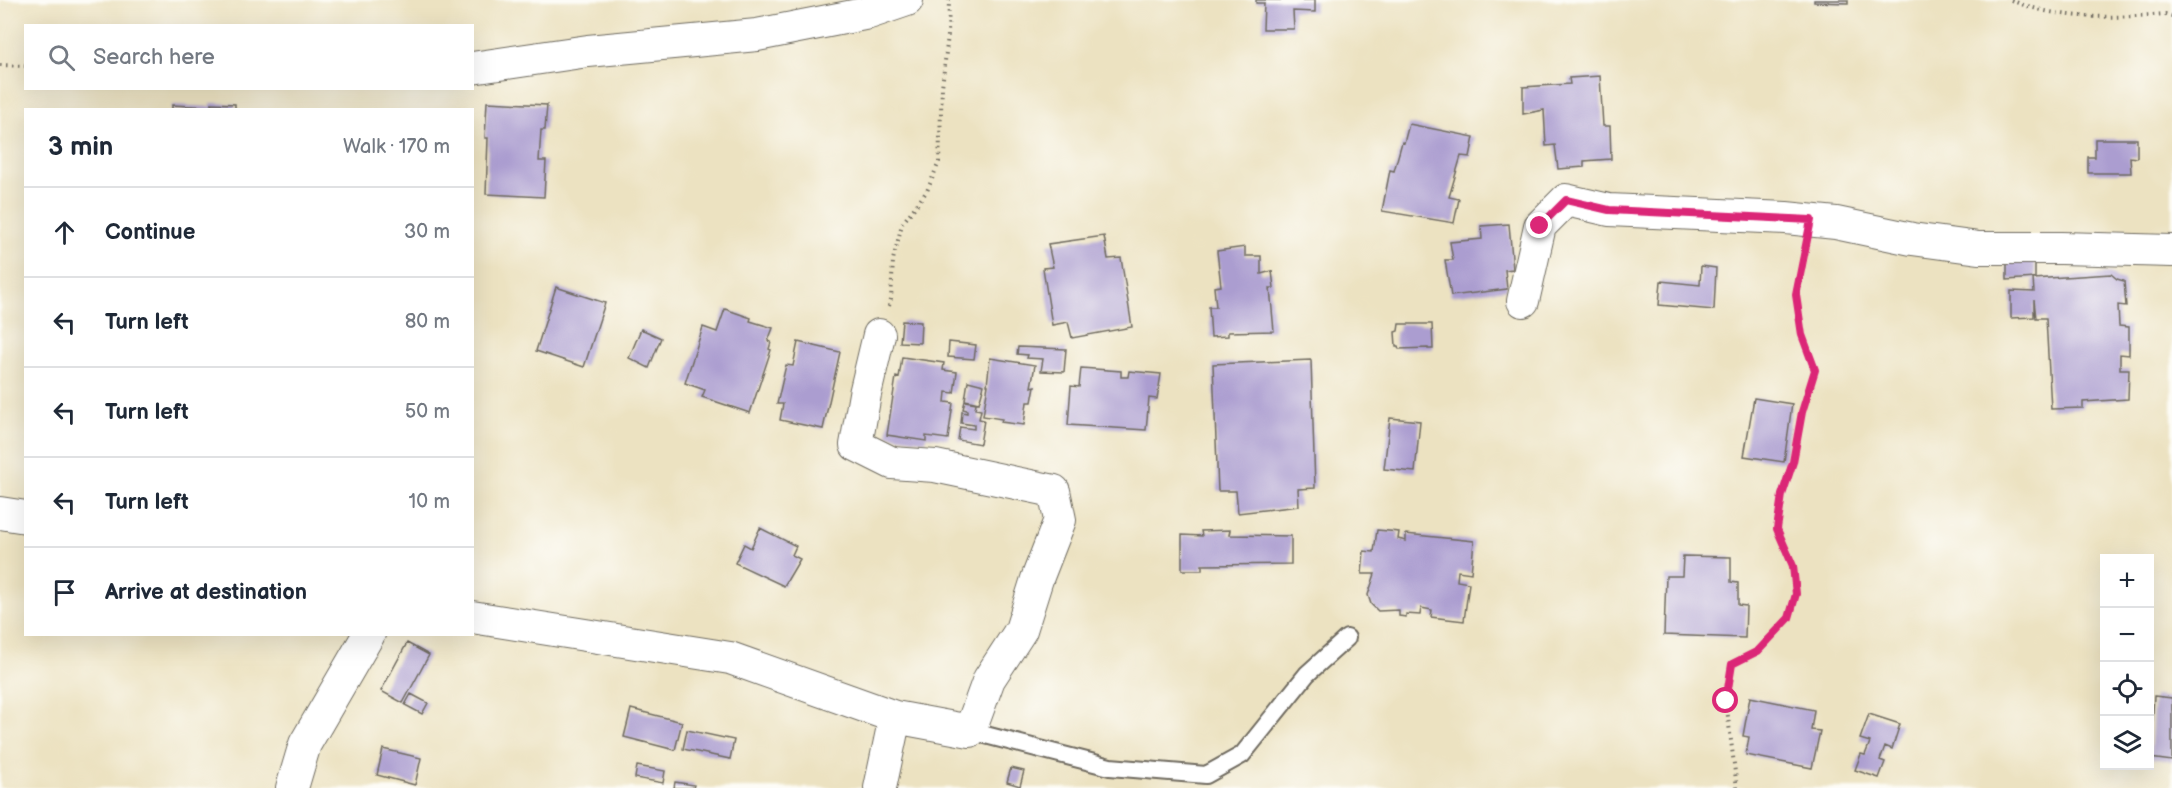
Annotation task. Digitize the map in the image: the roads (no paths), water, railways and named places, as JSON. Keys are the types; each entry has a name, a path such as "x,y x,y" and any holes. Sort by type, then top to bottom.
{"street":[{"path":"474,68 588,51 758,35 869,13 907,0"},
{"path":"1523,300 1540,226 1566,200 1609,210 1811,220 1979,249 2061,248 2172,251"},
{"path":"474,617 730,658 895,717 970,731 989,678 1021,630 1037,579 1060,520 1054,491 935,466 892,463 856,445 879,335"},
{"path":"0,513 24,517"},
{"path":"292,788 305,744 368,636"},
{"path":"880,788 895,717"}],"lane":[{"path":"970,731 1110,767 1206,775 1242,755 1307,674 1347,638"}]}
